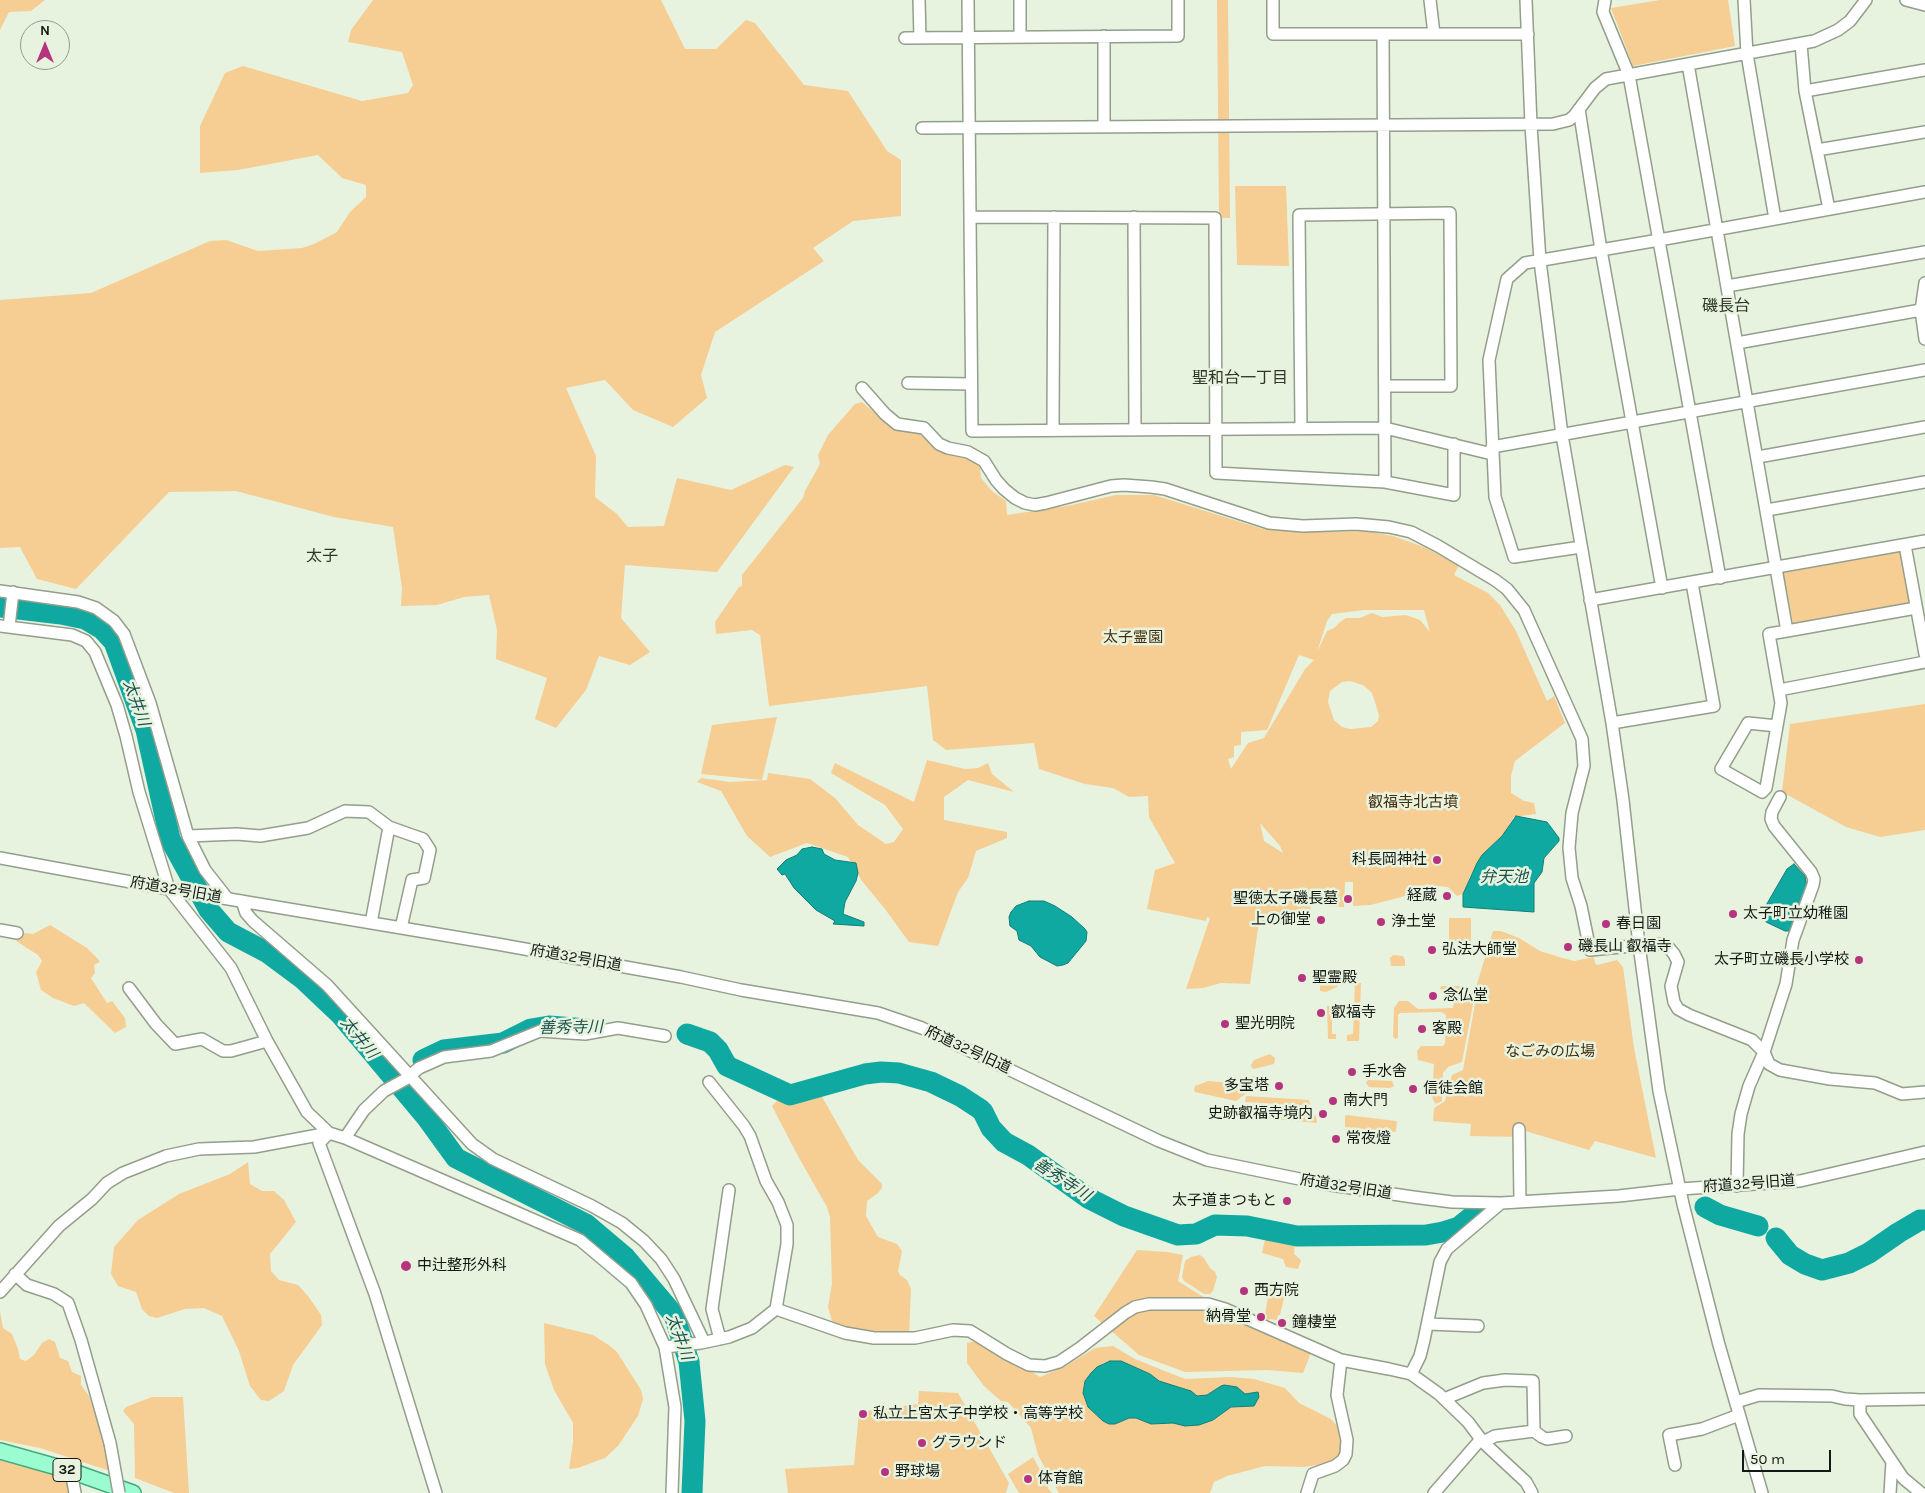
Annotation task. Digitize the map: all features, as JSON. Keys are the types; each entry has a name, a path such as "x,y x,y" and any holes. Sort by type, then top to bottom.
{"main road":[{"name":"32","path":"0,1450 133,1493"}],"street":[{"path":"919,0 920,38"},
{"path":"968,0 972,431 968,452"},
{"path":"1020,0 1020,37"},
{"path":"905,38 1178,36 1178,0"},
{"path":"1274,0 1273,34 1528,34"},
{"path":"1430,0 1434,34"},
{"path":"1526,0 1531,125 1540,261 1562,436 1612,723 1659,1091 1680,1189 1719,1345 1762,1493"},
{"path":"1606,0 1603,12 1630,75 1720,578"},
{"path":"1744,0 1747,54 1775,219"},
{"path":"922,128 1384,124 1531,125 1561,123 1569,120 1601,82 1801,44 1828,36 1854,17 1866,0"},
{"path":"1906,0 1925,5"},
{"path":"1383,34 1385,482"},
{"path":"1104,36 1104,127"},
{"path":"1801,44 1805,90 1828,209"},
{"path":"1688,64 1787,631"},
{"path":"1805,90 1925,70"},
{"path":"1579,109 1601,250 1662,588"},
{"path":"1817,150 1925,132"},
{"path":"1581,547 1514,557 1495,497 1488,360 1507,278 1525,263 1925,192"},
{"path":"1301,427 1299,216 1450,213 1451,386 1385,386"},
{"path":"1134,217 1135,428"},
{"path":"970,218 1215,218 1216,472 1385,482 1454,495 1454,444"},
{"path":"1053,429 1054,218"},
{"path":"1727,286 1925,252"},
{"path":"1925,284 1921,310 1925,339"},
{"path":"1737,343 1921,310"},
{"path":"972,431 1135,428 1385,428 1492,451 1562,436 1925,370"},
{"path":"908,383 971,384"},
{"path":"862,388 885,414 897,424 924,428 939,444 968,452 984,461 1004,489 1025,503 1035,505 1046,503 1117,486 1151,486 1269,523 1302,526 1356,524 1388,527 1411,532 1495,580 1507,589 1524,610 1582,739 1584,766 1572,812 1569,848 1572,878 1581,906 1590,950 1661,944 1669,948 1674,954 1678,968 1672,980 1672,992 1674,1002 1682,1013 1752,1040 1764,1052 1769,1064 1780,1070 1830,1079 1875,1083 1902,1094 1925,1092"},
{"path":"1758,457 1925,427"},
{"path":"1767,510 1925,482"},
{"path":"1590,600 1925,541"},
{"path":"1905,545 1925,654"},
{"path":"1612,723 1714,706 1692,583"},
{"path":"0,591 13,595 78,602 96,608 114,621 124,634 150,703 188,836 205,870 223,898"},
{"path":"13,595 6,624 72,635 86,641 95,652 117,705 139,792 170,889 231,968 267,1041 307,1112 329,1133 345,1138 580,1240 631,1284 646,1305 668,1347 675,1407 672,1493"},
{"path":"1777,726 1748,723 1720,769 1762,792 1766,788 1777,726 1781,703 1769,634 1916,608"},
{"path":"1779,690 1925,662"},
{"path":"1736,1186 1738,1134 1741,1114 1749,1086 1764,1052 1786,984 1793,940 1814,879 1811,872 1774,826 1771,819 1772,812 1780,797"},
{"path":"188,836 237,834 260,836 308,828 345,811 370,812 389,826 424,839 430,850 424,878 412,880 401,928"},
{"path":"371,923 389,826"},
{"name":"府道32号旧道","path":"0,858 878,1013 922,1028 1159,1141 1207,1160 1324,1184 1413,1198 1452,1202 1501,1203 1619,1196 1680,1189 1800,1181 1925,1152"},
{"path":"242,901 246,913 253,921 327,985 408,1077 472,1144 493,1160 581,1200 622,1223 644,1241 661,1259 674,1278 702,1343"},
{"path":"0,930 17,933"},
{"path":"129,988 156,1024 174,1044 202,1039 223,1051 231,1051 267,1041"},
{"path":"345,1138 364,1110 384,1092 419,1068 444,1057 491,1051 540,1031 585,1034 618,1028 665,1036"},
{"path":"668,1347 720,1339 752,1328 776,1310 787,1244 787,1226 778,1202 766,1181 750,1136 709,1082"},
{"path":"1518,1130 1520,1202"},
{"path":"0,1292 58,1226 92,1199 108,1183 123,1173 166,1156 199,1149 254,1147 329,1133"},
{"path":"329,1133 319,1143 375,1294 436,1493"},
{"path":"720,1339 712,1310 729,1190"},
{"path":"1411,1374 1420,1356 1440,1262 1447,1249 1501,1203"},
{"path":"15,1274 27,1285 54,1294 68,1303 79,1334 110,1443 119,1493"},
{"path":"776,1310 845,1333 874,1338 914,1338 953,1330 970,1331 1007,1354 1034,1366 1045,1366 1059,1362 1125,1313 1135,1308 1148,1304 1208,1304 1340,1360 1411,1374 1444,1398 1468,1422 1482,1441 1526,1482 1532,1493"},
{"path":"1428,1324 1478,1326"},
{"path":"1307,1493 1313,1474 1335,1466 1343,1460 1347,1449 1344,1422 1337,1395 1340,1360"},
{"path":"1444,1398 1483,1383 1505,1380 1533,1381 1534,1431"},
{"path":"1736,1402 1759,1395 1832,1396 1860,1400 1925,1399"},
{"path":"1860,1400 1860,1414 1903,1478 1921,1493"},
{"path":"1674,1465 1669,1435 1702,1429 1740,1415"},
{"path":"1434,1493 1482,1441 1495,1436 1534,1431 1547,1439 1566,1436"},
{"path":"1890,1493 1892,1462"},
{"path":"71,1472 75,1493"}],"green space":[{"path":"0,0 45,0 31,11 9,12 0,30"},
{"path":"373,0 661,0 685,49 716,49 746,20 755,23 804,85 848,91 887,151 901,160 901,216 853,221 813,248 824,261 715,332 701,375 707,398 673,427 633,410 605,380 566,388 596,456 595,497 617,514 628,527 664,526 677,478 731,490 785,465 794,467 717,572 625,565 621,618 650,652 630,665 599,656 586,690 556,728 535,719 547,678 496,659 497,630 489,595 464,597 437,605 401,606 402,588 393,527 334,517 236,491 169,492 76,589 37,579 20,547 0,548 0,300 91,293 210,241 226,240 258,251 302,248 337,232 350,212 366,197 366,185 342,178 318,155 238,170 200,173 200,126 225,73 243,66 362,101 408,93 413,85 402,52 348,42 351,30"},
{"path":"1217,0 1228,0 1230,218 1219,218"},
{"path":"1660,0 1728,0 1735,46 1633,66 1611,8"},
{"path":"1235,186 1286,186 1289,266 1237,265"},
{"name":"太子霊園","path":"862,402 896,431 915,431 927,438 936,449 947,454 973,460 980,467 981,478 993,492 1006,501 1007,515 1067,506 1116,495 1154,495 1263,529 1323,532 1366,531 1393,536 1424,547 1459,565 1454,575 1488,593 1500,605 1516,631 1547,701 1554,696 1565,723 1515,761 1511,776 1511,793 1524,801 1534,803 1536,814 1514,817 1502,836 1482,855 1470,876 1463,894 1457,896 1448,887 1438,886 1370,905 1353,906 1353,882 1345,882 1344,907 1326,906 1311,901 1310,914 1298,923 1259,922 1250,984 1221,983 1203,988 1186,989 1210,918 1207,917 1206,921 1147,909 1155,870 1175,863 1149,817 1148,796 1129,797 1113,788 1085,784 1039,769 1034,743 946,750 933,740 927,686 769,706 760,635 752,630 716,634 715,622 739,587 742,586 742,575 803,498 820,464 818,455 828,435 855,404","holes":["1364,610 1424,610 1430,632 1420,620 1406,615 1382,617 1372,613 1360,618 1346,618 1327,631 1317,652 1327,621 1332,614","1299,655 1314,660 1305,669 1264,738 1248,743 1231,769 1228,759 1234,757 1234,746 1241,745 1241,732 1267,730","1350,681 1363,685 1372,693 1379,715 1378,721 1371,727 1350,729 1342,727 1334,720 1328,702 1330,691 1342,682","1260,823 1280,846 1283,853 1264,841"]},
{"path":"1902,551 1914,607 1794,628 1783,573"},
{"path":"1925,704 1925,830 1880,837 1846,827 1782,792 1790,724"},
{"path":"777,717 762,780 701,774 712,725"},
{"path":"927,760 965,769 978,768 988,763 992,774 1014,792 968,780 944,797 944,820 1007,832 1007,838 976,851 968,878 958,892 938,946 909,942 862,881 848,857 807,843 770,857 747,836 721,791 697,782 701,778 730,782 767,780 768,773 810,779 835,798 858,825 886,844 894,842 903,829 885,805 831,773 835,763 914,802"},
{"path":"1449,918 1471,918 1471,941 1449,941"},
{"path":"50,925 87,948 100,962 94,965 95,973 91,978 107,1003 112,1001 125,1018 126,1027 115,1033 84,1003 74,1006 53,998 41,990 36,972 42,961 38,955 16,941 25,933 33,934"},
{"name":"なごみの広場","path":"1493,931 1501,931 1519,938 1540,951 1559,957 1574,961 1594,957 1597,965 1617,960 1623,967 1634,1048 1656,1158 1595,1141 1589,1150 1522,1130 1521,1137 1470,1136 1471,1124 1433,1121 1434,1108 1445,1101 1452,1075 1463,1070 1475,1004 1474,994"},
{"path":"1393,955 1403,956 1405,966 1391,966 1390,958"},
{"path":"1320,976 1339,976 1337,987 1326,992 1320,991"},
{"path":"1355,983 1361,983 1359,1041 1347,1041 1347,1035 1353,1034"},
{"path":"1441,986 1459,986 1470,990 1473,1004 1462,1062 1448,1067 1443,1073 1442,1101 1436,1104 1432,1093 1434,1064 1418,1060 1417,1051 1421,1046 1443,1046 1445,1044 1446,1015 1441,1012 1400,1013 1398,1015 1398,1038 1396,1039 1393,1037 1394,1008 1399,1001 1408,1001 1418,1009 1453,1008 1455,992 1442,990 1440,989"},
{"path":"1327,1006 1332,1006 1332,1034 1336,1034 1336,1039 1328,1039"},
{"path":"1270,1054 1275,1058 1274,1064 1252,1068 1251,1065 1254,1060"},
{"path":"1252,1076 1256,1077 1256,1086 1236,1101 1195,1092 1194,1090 1195,1086 1208,1081 1246,1084"},
{"path":"1368,1080 1392,1081 1394,1086 1390,1088 1369,1087 1366,1083"},
{"path":"802,1094 821,1095 858,1160 882,1184 882,1188 878,1193 867,1201 866,1216 878,1237 897,1244 902,1251 898,1271 907,1280 911,1289 909,1336 907,1340 838,1327 832,1321 828,1307 832,1284 830,1217 827,1207 772,1106 779,1099"},
{"path":"1246,1096 1309,1100 1310,1104 1308,1106 1245,1102"},
{"path":"1243,1108 1316,1116 1317,1123 1242,1116"},
{"path":"1346,1115 1396,1121 1396,1131 1345,1127"},
{"path":"248,1162 250,1184 262,1191 274,1191 284,1200 296,1222 270,1254 271,1271 279,1280 298,1285 321,1315 322,1325 293,1365 284,1391 269,1401 261,1400 250,1386 239,1351 222,1316 204,1308 185,1309 157,1318 149,1316 142,1309 136,1292 118,1286 111,1274 114,1247 138,1220 179,1194 230,1174"},
{"path":"1266,1235 1295,1240 1294,1254 1301,1260 1298,1269 1286,1267 1283,1259 1262,1253"},
{"path":"1137,1250 1183,1255 1178,1281 1210,1301 1312,1350 1303,1373 1267,1370 1185,1372 1139,1355 1094,1316"},
{"path":"1200,1255 1217,1277 1213,1291 1210,1294 1204,1294 1184,1281 1182,1277 1185,1261"},
{"path":"1268,1281 1276,1283 1275,1288 1286,1290 1280,1315 1278,1315 1277,1320 1269,1319 1268,1322 1264,1321 1268,1297 1265,1295"},
{"path":"0,1311 3,1328 12,1334 20,1359 26,1361 34,1355 42,1343 49,1339 55,1342 60,1358 68,1361 72,1372 81,1376 81,1385 89,1396 98,1421 110,1471 40,1448 0,1440"},
{"path":"544,1323 593,1335 610,1346 617,1352 641,1390 643,1399 638,1416 618,1446 605,1458 578,1468 569,1469 573,1442 573,1423 554,1390 545,1364"},
{"path":"976,1341 990,1345 1040,1377 1064,1367 1095,1348 1113,1346 1135,1359 1185,1379 1230,1377 1254,1379 1285,1388 1299,1403 1331,1419 1342,1431 1342,1449 1338,1457 1324,1464 1304,1467 1265,1466 1227,1476 1214,1482 1210,1493 1059,1493 1038,1455 1031,1428 1008,1402 1001,1401 984,1386 967,1363 967,1343","holes":["1110,1361 1121,1362 1150,1374 1159,1381 1191,1391 1197,1396 1207,1395 1221,1386 1237,1387 1245,1394 1256,1393 1259,1397 1254,1406 1231,1407 1213,1420 1199,1425 1153,1424 1136,1418 1129,1418 1115,1424 1109,1424 1088,1407 1083,1393 1085,1381 1103,1363"]},
{"path":"919,1391 958,1393 1009,1483 1006,1493 788,1493 785,1469 854,1465 859,1412 918,1404"},
{"path":"152,1397 183,1397 189,1493 174,1493 135,1478 134,1424 123,1411 126,1407"},
{"path":"0,1457 34,1465 68,1481 69,1493 0,1493"},
{"name":"体育館","path":"1033,1457 1052,1493 1019,1493 1008,1474"}],"water":[{"name":"弁天池","path":"1516,816 1547,822 1559,838 1559,841 1544,858 1542,872 1534,883 1534,912 1463,907 1463,894 1477,863 1482,855 1502,836"},
{"path":"812,847 822,849 824,854 835,860 856,863 858,873 856,881 845,902 843,914 864,922 864,926 833,924 835,921 816,910 794,888 785,874 782,875 777,869 786,860 797,855 802,849"},
{"path":"1794,864 1805,876 1807,886 1791,931 1785,931 1766,922 1761,914 1787,869"},
{"path":"1029,901 1044,901 1055,906 1072,917 1087,932 1086,941 1068,963 1057,966 1040,957 1031,946 1019,940 1017,931 1010,926 1009,917 1011,912 1016,906"},
{"path":"1110,1361 1121,1361 1150,1374 1159,1381 1191,1391 1197,1396 1207,1395 1224,1385 1237,1387 1245,1394 1258,1392 1259,1397 1254,1406 1231,1407 1213,1420 1199,1425 1151,1424 1136,1418 1129,1418 1115,1424 1109,1424 1088,1407 1083,1393 1085,1381 1091,1373 1097,1367"}],"waterway":[{"name":"太井川","path":"0,607 61,614 85,619 102,629 114,642 146,730 170,839 209,910 228,932 268,953 303,979 340,1014 427,1118 456,1158 586,1224 625,1257 674,1315 689,1362 695,1421 692,1493"},
{"name":"善秀寺川","path":"423,1060 444,1050 503,1043 531,1029 549,1026 587,1029"},
{"name":"善秀寺川","path":"687,1034 710,1042 718,1050 727,1066 790,1095 865,1074 881,1072 899,1073 931,1082 960,1096 980,1109 991,1128 1004,1142 1028,1155 1088,1198 1124,1216 1178,1235 1196,1234 1215,1225 1247,1226 1297,1236 1426,1235 1459,1227 1475,1214"},
{"name":"善秀寺川","path":"1705,1207 1720,1215 1758,1226"},
{"name":"善秀寺川","path":"1776,1238 1790,1255 1805,1264 1822,1270 1849,1263 1869,1253 1920,1220 1925,1220"}],"place":[{"name":"科長岡神社","path":"1437,860"},
{"name":"経蔵","path":"1447,896"},
{"name":"聖徳太子磯長墓","path":"1348,899"},
{"name":"太子町立幼稚園","path":"1733,914"},
{"name":"上の御堂","path":"1321,920"},
{"name":"浄土堂","path":"1381,922"},
{"name":"春日園","path":"1606,924"},
{"name":"磯長山 叡福寺","path":"1568,947"},
{"name":"弘法大師堂","path":"1432,950"},
{"name":"太子町立磯長小学校","path":"1859,960"},
{"name":"聖霊殿","path":"1302,978"},
{"name":"念仏堂","path":"1433,996"},
{"name":"叡福寺","path":"1321,1013"},
{"name":"聖光明院","path":"1225,1024"},
{"name":"客殿","path":"1422,1029"},
{"name":"手水舎","path":"1352,1072"},
{"name":"多宝塔","path":"1279,1086"},
{"name":"信徒会館","path":"1413,1089"},
{"name":"南大門","path":"1333,1101"},
{"name":"史跡叡福寺境内","path":"1323,1114"},
{"name":"常夜燈","path":"1336,1139"},
{"name":"太子道まつもと","path":"1287,1201"},
{"name":"中辻整形外科","path":"406,1266"},
{"name":"西方院","path":"1244,1291"},
{"name":"納骨堂","path":"1261,1317"},
{"name":"鐘棲堂","path":"1282,1323"},
{"name":"私立上宮太子中学校・高等学校","path":"863,1414"},
{"name":"グラウンド","path":"922,1443"},
{"name":"野球場","path":"885,1472"},
{"name":"体育館","path":"1028,1479"}],"district":[{"name":"磯長台","path":"1726,306"},
{"name":"聖和台一丁目","path":"1240,378"},
{"name":"太子","path":"322,556"}],"park label":[{"name":"叡福寺北古墳","path":"1413,803"}]}
